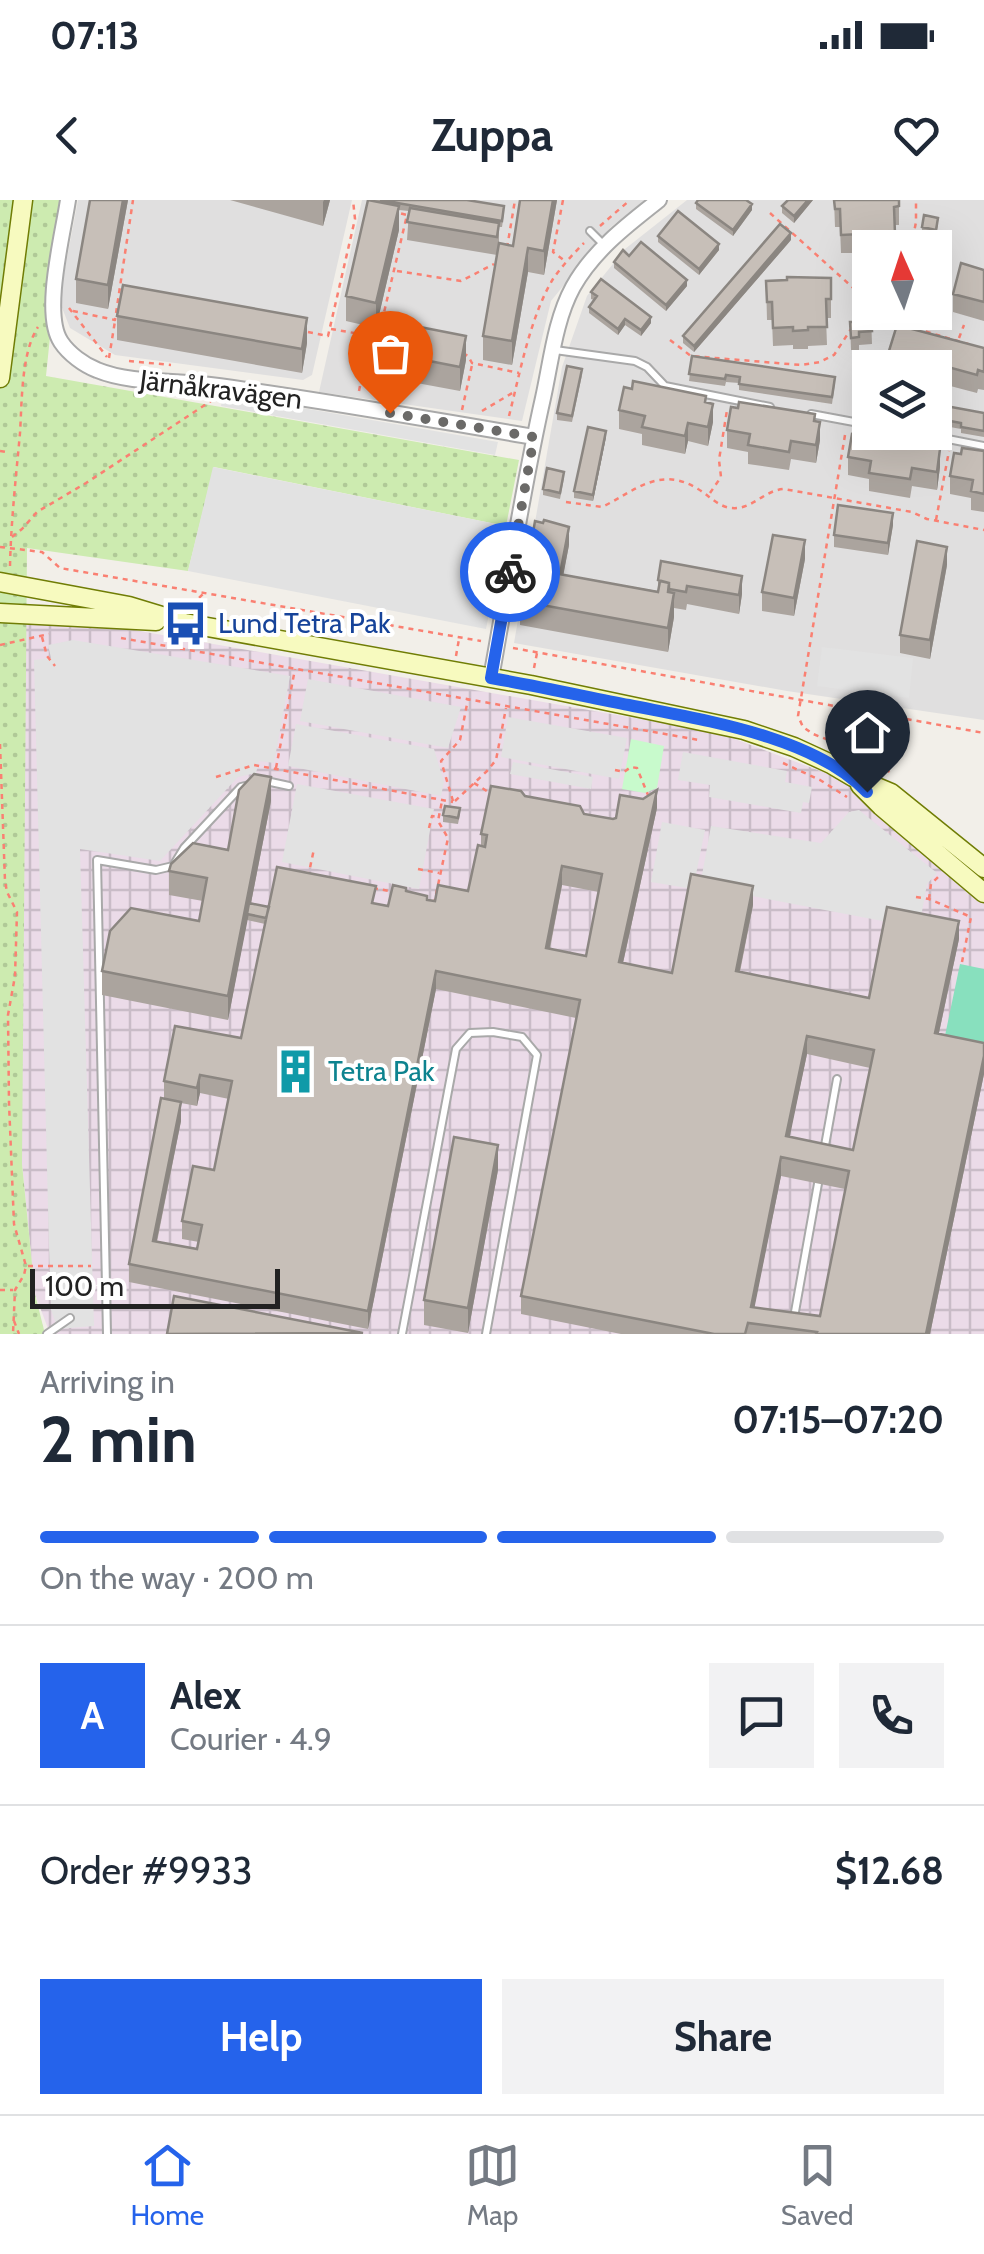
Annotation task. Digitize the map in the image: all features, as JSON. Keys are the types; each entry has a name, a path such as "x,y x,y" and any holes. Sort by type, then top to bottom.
{"main road":[{"path":"0,378 24,200"},
{"path":"0,582 744,730 794,747 891,793 984,868"},
{"path":"0,614 184,616"},
{"path":"853,777 880,806 984,893"}],"street":[{"path":"53,319 52,300 68,200"},
{"path":"491,678 534,437 560,322 572,289 605,246 659,200"},
{"name":"Järnåkravägen","path":"53,319 62,344 77,359 97,370 534,437"}],"lane":[{"path":"590,231 605,246"},
{"path":"553,350 634,361 647,367 665,386 780,408"},
{"path":"796,412 852,422"},
{"path":"952,440 984,446"},
{"path":"106,1334 96,860 164,870 172,866 241,787 262,781 289,786"},
{"path":"402,1334 456,1050 470,1033 494,1032 522,1037 537,1055 486,1334"},
{"path":"823,1154 837,1079"},
{"path":"791,1334 820,1168"},
{"path":"47,1334 70,1318"}],"path":[{"path":"64,303 109,359 133,200"},
{"path":"309,332 328,336 354,218 354,200"},
{"path":"394,270 461,281 505,258 515,200"},
{"path":"563,200 553,252 566,262"},
{"path":"616,200 624,205"},
{"path":"914,230 916,200"},
{"path":"382,320 407,215 389,212"},
{"path":"770,213 852,287"},
{"path":"71,311 115,320"},
{"path":"0,547 10,548 30,342 36,328 53,319"},
{"path":"958,341 964,326"},
{"path":"329,328 379,337"},
{"path":"670,340 691,356 801,365 834,355 852,329"},
{"path":"921,330 968,344"},
{"path":"358,392 370,336"},
{"path":"460,352 472,363 462,410"},
{"path":"128,361 182,366"},
{"path":"472,363 520,374"},
{"path":"10,538 37,512 228,388"},
{"path":"493,416 479,413 515,392"},
{"path":"708,496 721,476 719,460 729,399"},
{"path":"848,421 798,716 813,734 896,776"},
{"path":"936,520 950,450"},
{"path":"0,451 6,452"},
{"path":"566,502 602,507 651,481 674,480 693,485 720,506 737,509 772,490 912,512 984,530"},
{"path":"184,616 205,592"},
{"path":"0,645 57,632"},
{"path":"42,636 47,656 55,666"},
{"path":"113,636 698,740"},
{"path":"198,651 200,640"},
{"path":"276,768 295,668"},
{"path":"454,802 441,762 458,744 468,698"},
{"path":"454,802 496,760 506,705"},
{"path":"452,728 462,730"},
{"path":"501,737 510,738"},
{"path":"0,744 5,881 17,912 15,976 8,1015 14,1224 26,1266 15,1290 16,1334"},
{"path":"782,762 848,798"},
{"path":"216,777 254,765 454,802"},
{"path":"614,770 637,768 648,798"},
{"path":"474,783 489,792"},
{"path":"433,908 448,838 438,818 442,800"},
{"path":"429,828 432,816 438,818"},
{"path":"308,879 314,849"},
{"path":"418,869 440,873"},
{"path":"929,899 932,884 942,872"},
{"path":"360,889 380,888 395,900"},
{"path":"916,897 971,917 962,962"},
{"path":"26,1266 91,1266"},
{"path":"0,1290 15,1290"}],"shaded area":[{"path":"78,200 352,200 312,375 303,380 115,355 70,328 59,300"},
{"path":"362,200 645,200 611,227 551,301 522,421 319,392"},
{"path":"687,200 984,200 984,720 787,691 514,643 562,367 587,296 625,249"},
{"path":"223,394 498,442 495,455 221,406"},
{"path":"213,467 506,526 486,629 188,571"},
{"path":"21,621 100,624 719,733 879,793 984,880 984,1334 50,1334 35,1294 22,1164"},
{"path":"73,640 290,676 274,763 259,761 256,773 238,777 160,861 80,849 94,1326 58,1329 51,1310 34,660 51,658 48,645"},
{"path":"822,647 913,658 909,698 817,686"},
{"path":"308,679 461,707 448,748 300,721"},
{"path":"508,717 627,738 619,779 501,757"},
{"path":"296,724 434,749 444,782 441,796 288,766"},
{"path":"683,752 787,771 785,782 812,787 809,803 803,802 801,813 709,797 710,785 678,780"},
{"path":"513,762 593,777 591,789 510,774"},
{"path":"297,784 434,809 419,889 282,862"},
{"path":"859,810 937,873 927,884 919,928 700,886 711,826 821,843 849,812"},
{"path":"662,822 705,830 693,889 651,882"}],"green space":[{"path":"0,200 64,200 46,376 519,460 506,526 214,467 188,571 27,548 22,1164 35,1294 45,1334 0,1334"},
{"path":"631,739 664,746 657,788 645,793 622,789"},
{"path":"960,964 984,969 984,1058 942,1050"}],"building":[{"path":"90,200 123,200 108,285 76,279"},
{"path":"368,200 399,206 376,303 346,296"},
{"path":"380,200 467,200 504,206 502,221"},
{"path":"520,200 553,200 544,251 528,248 512,341 483,336 499,243 513,246"},
{"path":"746,200 752,204 733,230 696,203"},
{"path":"788,200 808,200 794,216 782,206"},
{"path":"834,200 899,200 899,206 894,207 895,230 852,230 852,234 841,235 840,209 835,209"},
{"path":"410,208 499,223 497,237 407,222"},
{"path":"678,211 719,244 699,269 658,236"},
{"path":"924,215 938,218 936,230 922,227"},
{"path":"780,224 791,233 694,346 683,336"},
{"path":"641,242 687,280 666,305 614,262 623,250 629,256"},
{"path":"961,263 984,270 984,302 953,294"},
{"path":"787,277 831,278 831,299 826,299 827,327 793,331 793,327 773,328 766,281"},
{"path":"601,279 651,317 641,330 625,319 618,329 589,307 597,296 591,292"},
{"path":"123,285 307,318 302,349 117,316"},
{"path":"374,318 466,336 460,367 368,349"},
{"path":"850,322 852,330 872,331 859,332 859,337 851,338"},
{"path":"895,330 916,330 984,348 984,372 978,370 977,375 952,368 952,350 889,350"},
{"path":"692,356 835,377 832,397 739,384 740,377 689,374"},
{"path":"567,366 582,369 572,416 557,413"},
{"path":"633,381 706,396 705,402 713,404 708,427 688,423 685,436 642,427 645,416 619,410 624,387 632,389"},
{"path":"739,402 815,414 814,421 820,422 816,445 791,441 789,452 748,445 750,434 727,430 731,407 738,408"},
{"path":"952,407 984,413 984,431 961,427 961,423 952,421"},
{"path":"588,427 606,431 593,495 574,491"},
{"path":"852,434 852,450 940,450 937,472 912,468 910,479 869,473 871,461 848,457"},
{"path":"962,448 984,451 984,494 971,491 973,480 950,476 954,453 961,454"},
{"path":"547,468 564,472 560,493 543,489"},
{"path":"838,505 893,513 888,543 834,535"},
{"path":"535,521 569,527 560,574 527,568"},
{"path":"773,535 805,540 794,598 762,592"},
{"path":"917,541 947,547 930,640 900,635"},
{"path":"661,561 742,576 739,595 687,586 686,592 669,589 669,583 658,580"},
{"path":"526,568 658,592 660,581 669,583 668,592 674,593 668,628 520,601"},
{"path":"254,774 271,777 228,996 102,971 110,931 131,908 199,921 207,878 169,871 171,864 193,843 228,850 239,790"},
{"name":"Tetra Pak","path":"491,786 580,806 584,814 613,819 620,795 643,799 657,790 619,962 672,973 691,874 753,886 736,971 869,998 887,907 959,921 935,1033 984,1043 984,1056 926,1334 816,1334 748,1323 745,1334 714,1334 521,1296 580,1000 436,971 368,1311 129,1264 161,1098 181,1102 153,1241 197,1249 202,1225 182,1221 193,1166 214,1170 232,1081 200,1075 197,1088 164,1081 175,1026 241,1038 277,867 376,886 372,903 388,906 393,885 435,901 438,885 468,891 478,845 485,847 487,835 481,834","holes":["562,866 602,874 586,956 546,948","807,1036 874,1050 853,1150 786,1136","781,1157 849,1171 820,1316 751,1307"]},
{"path":"445,806 460,808 458,818 443,815"},
{"path":"249,903 269,907 266,918 247,914"},
{"path":"454,1137 498,1145 468,1308 424,1300"},
{"path":"174,1296 363,1333 167,1334"}],"way so far":[{"path":"390,413 534,437 510,572"}],"place":[{"name":"Lund Tetra Pak","path":"185,623"},
{"name":"Tetra Pak","path":"295,1071"}],"route":[{"path":"510,572 491,678 744,730 831,764 853,777 867,792"}]}
